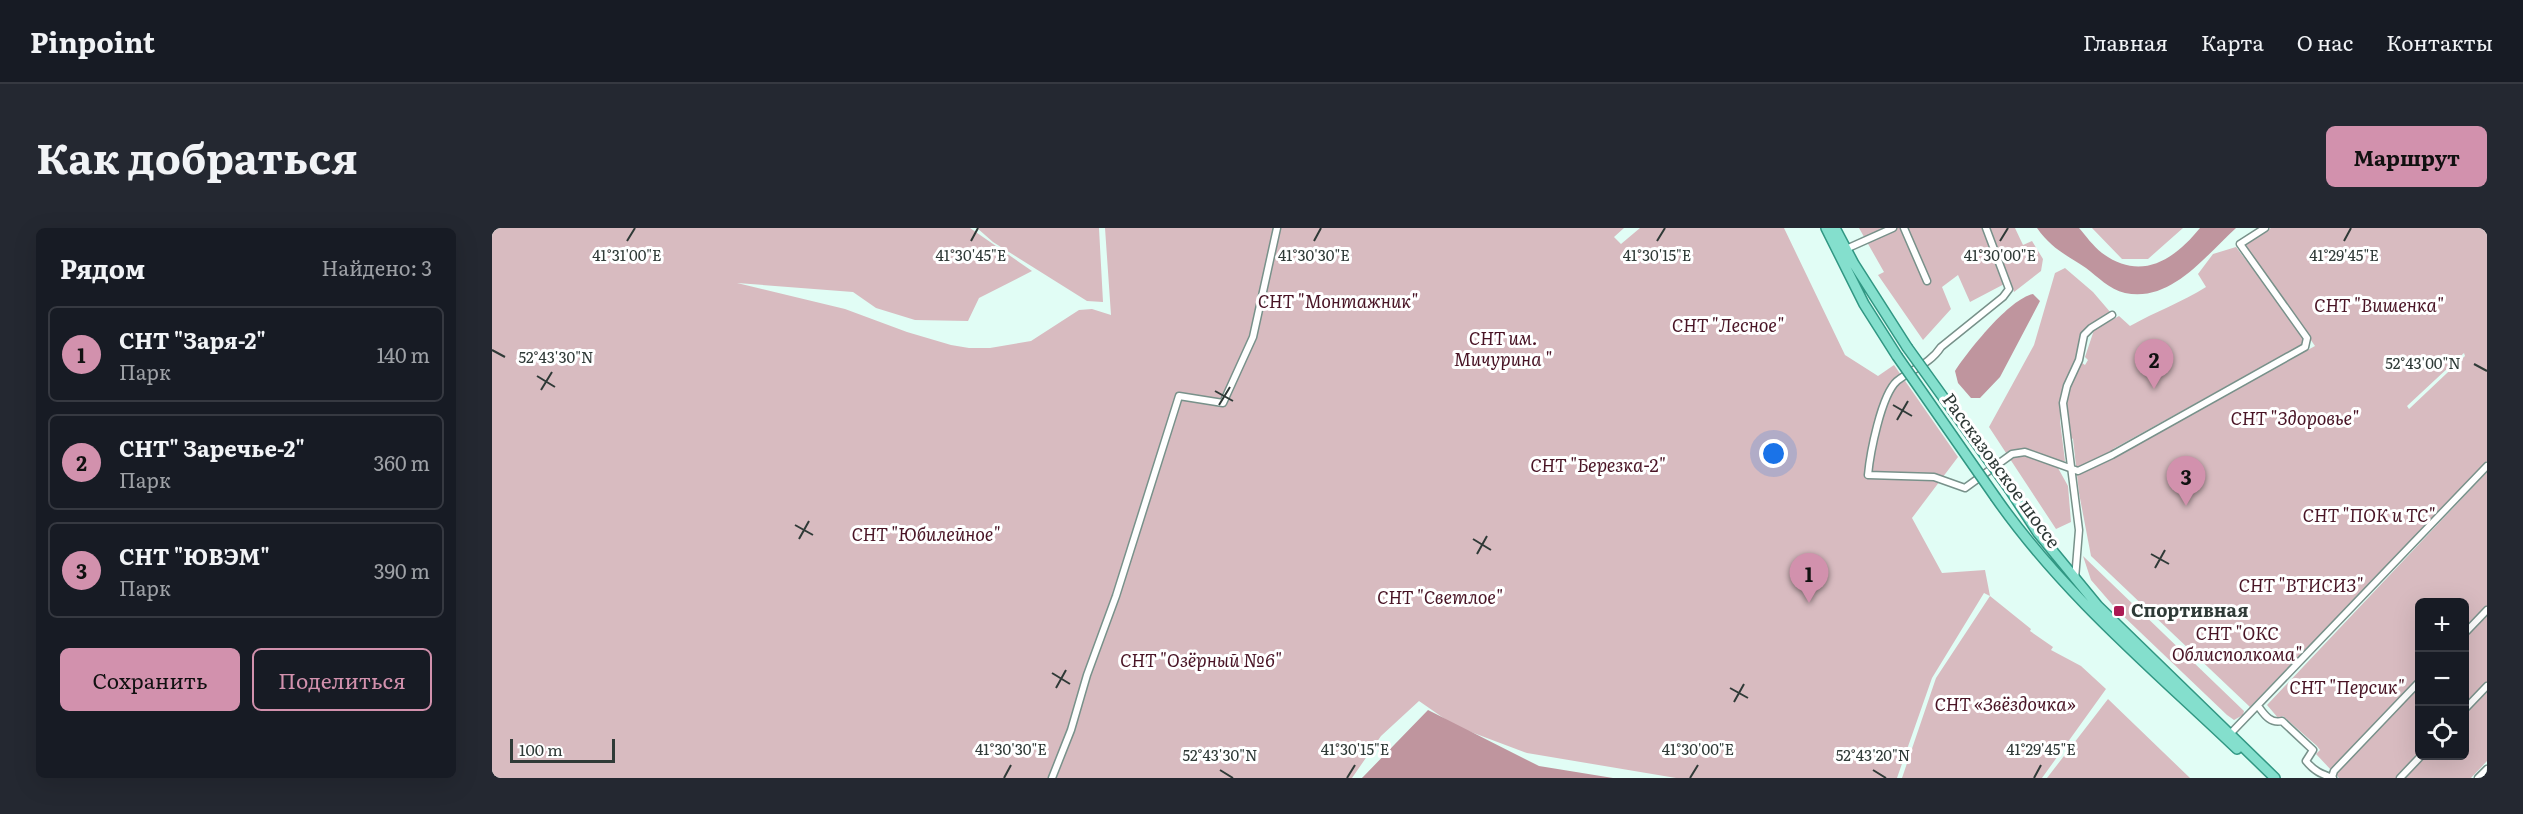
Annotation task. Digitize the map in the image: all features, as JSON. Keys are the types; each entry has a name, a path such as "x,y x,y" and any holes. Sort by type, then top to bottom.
{"main road":[{"name":"Рассказовское шоссе","path":"1826,228 1864,304 1897,356 1996,498 2036,551 2084,604 2267,778"},
{"name":"Рассказовское шоссе","path":"1835,228 1907,347 2010,490 2038,533 2075,580 2120,629 2276,778"}],"street":[{"path":"1052,778 1071,730 1087,675 1116,596 1179,396 1222,403 1253,337 1277,228"},
{"path":"1846,249 1893,228"},
{"path":"1904,228 1927,281"},
{"path":"1986,228 2009,289 2003,297 1941,347 1934,357 1895,382 1871,444 1868,475 1934,477 1965,488 2012,454 2025,452 2078,471 2112,455 2306,345 2307,338 2240,244 2265,228"},
{"path":"2075,580 2079,530 2063,412 2065,391 2079,360 2086,331 2112,315"},
{"path":"2230,734 2487,466"},
{"path":"2469,628 2487,610"},
{"path":"2258,706 2273,722 2282,721 2313,750 2306,761 2319,774 2333,778 2334,771 2415,686"},
{"path":"2468,706 2487,686"},
{"path":"2400,778 2417,760"},
{"path":"2478,778 2487,769"}],"green space":[{"path":"492,228 970,228 1032,271 979,298 968,321 915,320 876,308 853,292 737,283 845,309 907,332 951,345 990,348 1031,341 1079,310 1092,309 1111,315 1105,228 1624,228 1614,237 1621,244 1640,228 1784,228 1845,355 1878,376 1894,365 1958,457 1912,518 1942,573 1985,570 1990,596 1984,593 1932,678 1897,778 1676,778 1527,753 1455,726 1419,701 1381,736 1352,778 492,778"},
{"path":"977,228 1099,228 1103,302 1087,301 993,242"},
{"path":"1859,228 2015,228 2023,245 2032,241 2043,259 2041,271 2014,292 2010,281 1970,302 1958,275 1942,287 1951,309 1923,340 1878,275 1884,272"},
{"path":"2092,228 2183,228 2148,259 2122,259"},
{"path":"2271,228 2487,228 2487,461 2250,707 2091,556 2079,493 2073,439 2070,437 2066,405 2068,395 2061,392 2060,421 2065,461 2054,467 2058,468 2068,486 2071,522 2056,529 1989,427 2034,345 2055,273 2065,268 2093,292 2111,313 2088,326 2082,334 2076,359 2085,365 2088,360 2085,357 2094,330 2119,316 2130,326 2206,287 2198,274 2213,254 2236,247 2305,337 2303,344 2113,449 2117,456 2315,346 2246,246","holes":["2464,353 2465,356 2409,409 2407,406"]},
{"name":"СНТ \"Персик\"","path":"2487,472 2487,608 2469,628 2469,598 2415,598 2415,683 2332,771 2316,754 2320,750 2317,746 2283,716 2279,719 2267,705"},
{"path":"2083,556 2244,711 2243,715 2234,720 2227,715 2117,610 2091,580"},
{"name":"СНТ «Звёздочка»","path":"1990,596 2031,629 2030,631 2053,647 2051,650 2081,666 2106,689 2042,778 1902,778 1936,678"},
{"path":"2487,615 2487,761 2471,778 2339,778 2335,774 2415,688 2415,760 2469,760 2469,634"},
{"path":"2108,699 2190,778 2047,778"}],"shaded area":[{"path":"2037,228 2079,228 2102,253 2116,262 2130,266 2143,266 2168,258 2200,228 2236,228 2200,263 2172,284 2158,291 2142,294 2125,293 2109,286 2065,255"},
{"path":"2033,294 2040,301 2000,377 1980,398 1971,398 1958,383 1955,371 2001,315 2023,298"},
{"path":"1428,710 1539,766 1613,778 1362,778"}],"place":[{"name":"СНТ\" Заречье-2\"","path":"2154,389"},
{"name":"СНТ \"ЮВЭМ\"","path":"2186,506"},
{"name":"СНТ \"Заря-2\"","path":"1809,603"},
{"name":"Спортивная","path":"2119,611"}],"park label":[{"name":"СНТ \"Монтажник\"","path":"1338,302"},
{"name":"СНТ \"Вишенка\"","path":"2379,306"},
{"name":"СНТ \"Лесное\"","path":"1728,326"},
{"name":"СНТ им. Мичурина \"","path":"1503,349"},
{"name":"СНТ \"Здоровье\"","path":"2295,419"},
{"name":"СНТ \"Березка-2\"","path":"1598,466"},
{"name":"СНТ \"ПОК и ТС\"","path":"2369,516"},
{"name":"СНТ \"Юбилейное\"","path":"926,535"},
{"name":"СНТ \"ВТИСИЗ\"","path":"2301,586"},
{"name":"СНТ \"Светлое\"","path":"1440,598"},
{"name":"СНТ \"ОКС Облисполкома\"","path":"2237,644"},
{"name":"СНТ \"Озёрный №6\"","path":"1201,661"}]}
